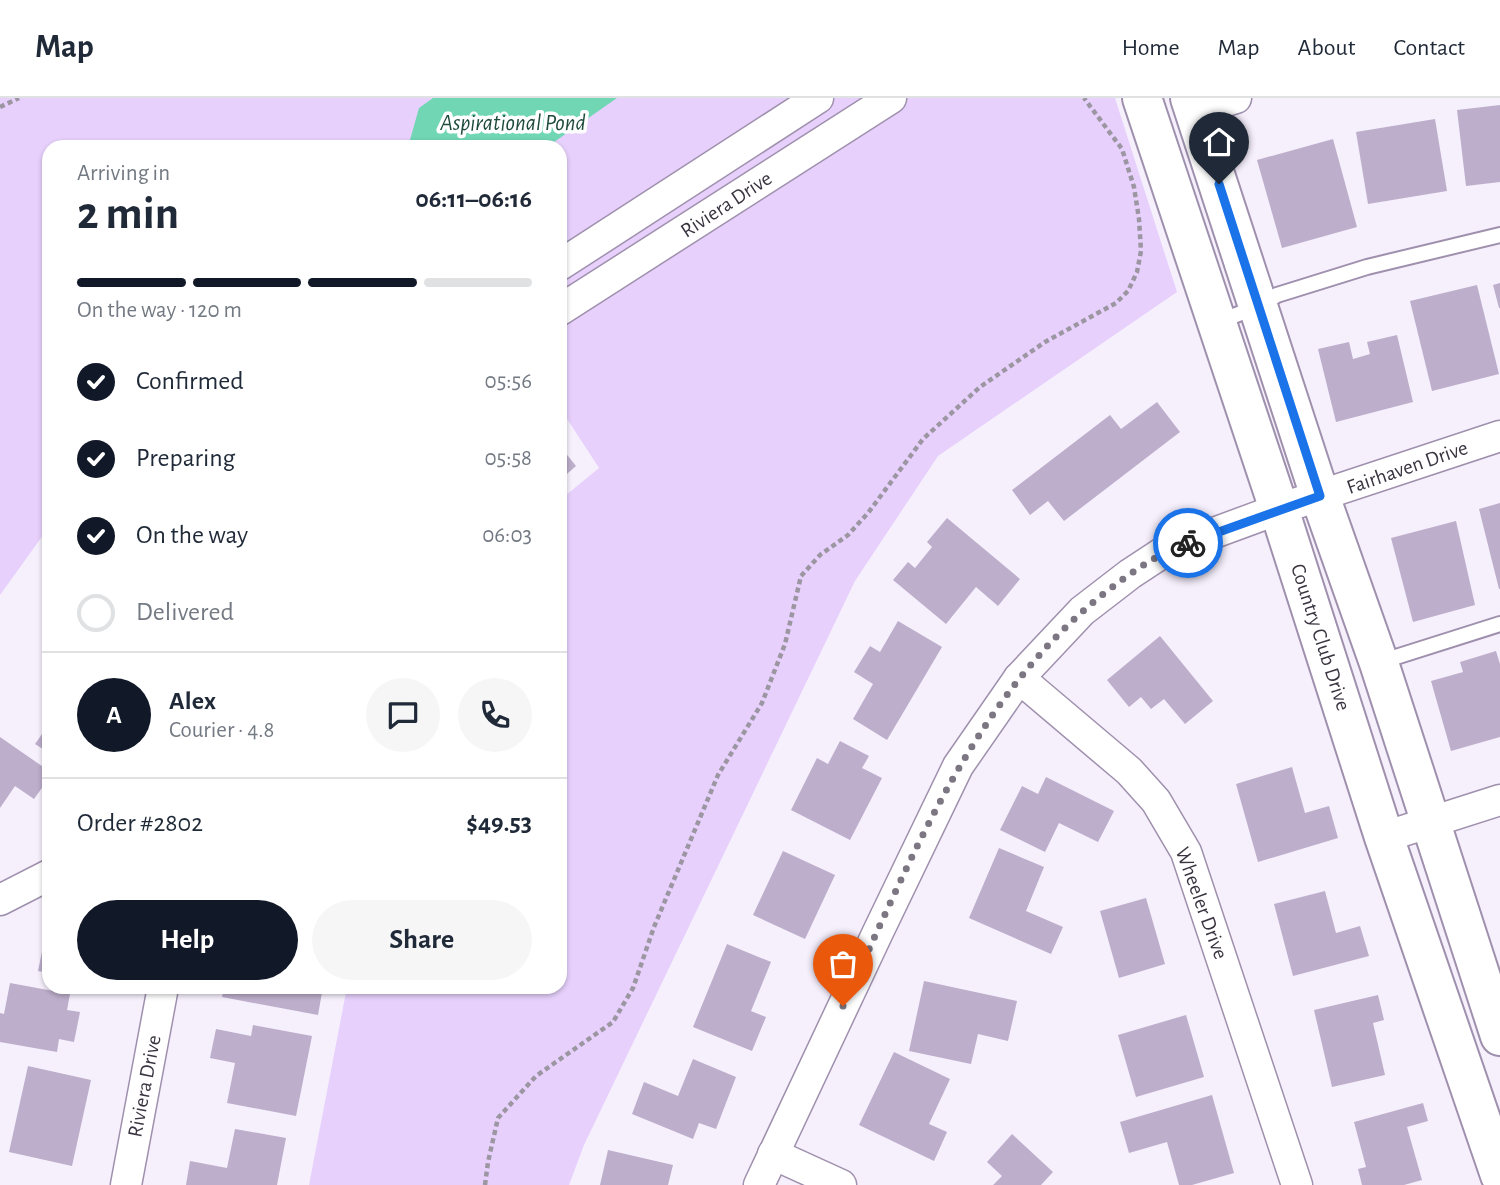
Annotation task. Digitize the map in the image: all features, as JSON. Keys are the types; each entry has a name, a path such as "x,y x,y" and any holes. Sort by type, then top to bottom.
{"main road":[{"name":"Country Club Drive","path":"1142,98 1279,509 1384,837 1500,1175"},
{"path":"1192,105 1320,496 1379,663 1500,1036"}],"street":[{"name":"Riviera Drive","path":"567,260 818,98"},
{"name":"Riviera Drive","path":"567,306 891,98"},
{"path":"1192,105 1236,98"},
{"name":"Fairhaven Drive","path":"759,1185 958,766 1019,678 1082,611 1165,551 1279,509 1500,436"},
{"name":"Wheeler Drive","path":"1019,678 1129,771 1156,801 1186,852 1297,1185"},
{"path":"1384,837 1500,800"},
{"path":"0,900 42,879"},
{"name":"Riviera Drive","path":"125,1185 162,994"},
{"path":"773,1154 841,1185"}],"lane":[{"path":"1215,323 1259,306 1277,295 1367,267 1500,234"},
{"path":"1379,663 1500,624"}],"path":[{"path":"0,107 19,98"},
{"path":"485,1185 498,1118 536,1076 612,1022 633,988 654,927 718,775 762,703 785,644 801,576 820,555 848,536 869,513 923,439 980,387 1045,342 1116,303 1128,291 1137,272 1141,251 1134,187 1122,149 1084,98"}],"shaded area":[{"path":"0,98 1115,98 1177,292 938,456 855,581 584,1145 569,1185 309,1185 346,994 567,994 567,494 599,468 567,419 567,140 42,140 42,537 0,595"}],"water":[{"name":"Aspirational Pond","path":"433,98 617,98 557,140 410,140 419,108"}],"building":[{"path":"1500,105 1500,182 1466,186 1457,110"},
{"path":"1435,119 1447,191 1368,204 1356,132"},
{"path":"1333,139 1357,227 1282,248 1257,160"},
{"path":"1500,283 1500,308 1499,308 1493,285"},
{"path":"1477,285 1499,374 1432,391 1410,301"},
{"path":"1397,335 1413,402 1336,422 1318,349 1349,342 1353,359 1370,354 1367,342"},
{"path":"1157,402 1180,432 1064,521 1048,501 1030,515 1012,490 1110,415 1121,429"},
{"path":"567,455 576,466 567,474"},
{"path":"1500,503 1500,589 1499,589 1479,509"},
{"path":"947,518 1020,579 998,606 976,587 946,624 893,580 908,562 915,568 932,547 927,542"},
{"path":"1456,521 1475,605 1413,622 1391,538"},
{"path":"898,621 942,647 887,740 853,719 873,684 854,672 870,646 880,652"},
{"path":"1160,636 1213,701 1185,724 1164,699 1151,709 1141,697 1129,707 1107,680"},
{"path":"1496,651 1500,664 1500,737 1451,751 1431,681 1463,672 1460,662"},
{"path":"42,734 42,748 35,744"},
{"path":"0,737 42,766 42,788 34,799 15,786 0,808"},
{"path":"840,741 869,756 862,768 882,778 850,840 791,810 817,758 828,764"},
{"path":"1292,767 1305,813 1329,806 1338,838 1258,862 1236,784"},
{"path":"1046,777 1114,811 1098,842 1059,823 1045,852 1000,830 1022,786 1038,794"},
{"path":"999,848 1044,867 1026,911 1063,927 1051,954 969,918"},
{"path":"783,851 835,875 805,939 753,915"},
{"path":"1325,891 1336,933 1360,926 1369,956 1293,976 1274,904"},
{"path":"1146,898 1165,964 1119,978 1100,911"},
{"path":"727,944 771,962 751,1011 766,1017 752,1051 693,1027"},
{"path":"42,952 42,972 38,971"},
{"path":"924,981 1017,1001 1008,1041 978,1034 971,1064 909,1051"},
{"path":"10,983 42,989 42,994 70,994 67,1010 80,1012 74,1042 59,1039 57,1052 0,1042 0,1013 4,1014"},
{"path":"223,994 322,994 318,1015 222,997"},
{"path":"1378,995 1384,1020 1373,1023 1385,1075 1332,1087 1314,1010"},
{"path":"1186,1015 1204,1077 1136,1097 1118,1035"},
{"path":"253,1025 312,1036 296,1116 227,1103 235,1063 210,1058 216,1029 251,1036"},
{"path":"894,1052 950,1079 929,1124 947,1132 934,1161 859,1125"},
{"path":"693,1059 736,1077 716,1129 699,1123 693,1139 632,1114 644,1082 678,1096"},
{"path":"28,1066 91,1080 72,1166 9,1152"},
{"path":"1212,1095 1234,1173 1192,1185 1179,1185 1167,1142 1129,1153 1120,1122"},
{"path":"1423,1103 1428,1121 1407,1127 1422,1180 1404,1185 1362,1185 1358,1169 1366,1167 1354,1122"},
{"path":"235,1129 286,1138 277,1185 186,1185 190,1161 227,1168"},
{"path":"1012,1134 1053,1172 1041,1185 993,1185 1002,1176 987,1162"},
{"path":"608,1150 673,1165 668,1185 600,1185"}],"way so far":[{"path":"843,1006 958,766 1019,678 1082,611 1165,551 1188,543"}],"route":[{"path":"1188,543 1320,496 1219,184"}]}
